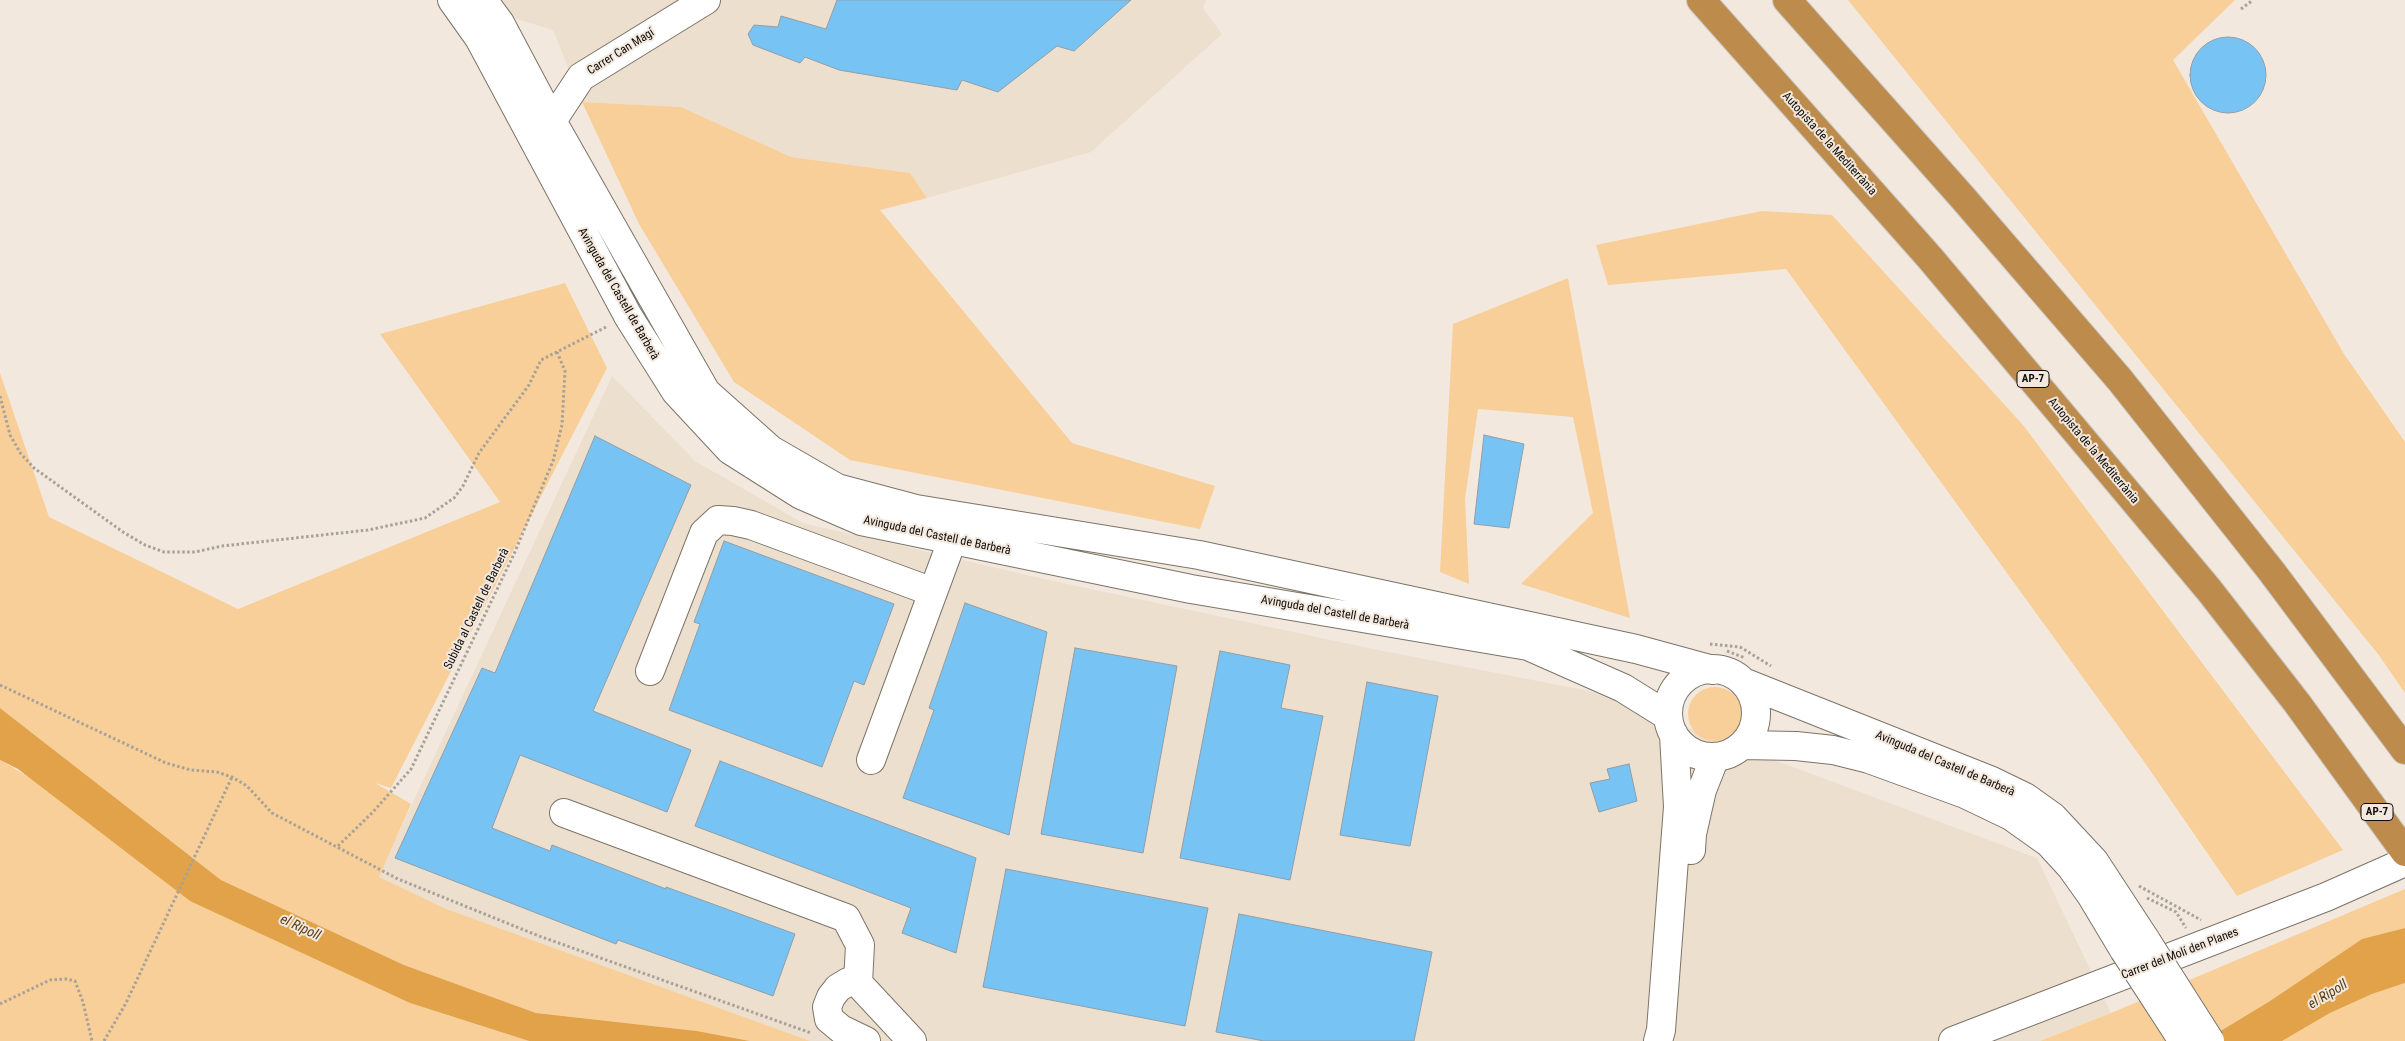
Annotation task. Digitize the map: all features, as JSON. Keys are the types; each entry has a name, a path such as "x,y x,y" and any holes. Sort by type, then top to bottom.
{"highway":[{"name":"Autopista de la Mediterrània","path":"1701,0 1930,258 2209,590 2297,703 2405,852"},
{"path":"1787,0 1970,205 2120,380 2272,572 2403,748"}],"street":[{"name":"Avinguda del Castell de Barberà","path":"452,0 479,38 628,316 676,392 730,450 801,495 839,513 861,520 1191,589 1528,646 1623,688 1671,726"},
{"name":"Avinguda del Castell de Barberà","path":"483,0 500,23 552,120 706,392 771,450 837,488 916,509 1199,555 1636,649 1714,670"},
{"name":"Carrer Can Magí","path":"552,120 581,77 706,0"},
{"path":"650,671 704,533 718,520 751,525 933,592"},
{"path":"871,760 952,538"},
{"path":"1658,1041 1661,1030 1678,807 1671,726 1669,702 1681,683 1699,671 1724,671 1743,682 1751,694 1755,707 1755,721 1750,734 1742,745 1734,751 1715,757 1702,756 1691,752 1681,745 1671,726"},
{"name":"Avinguda del Castell de Barberà","path":"1743,682 1992,781 2025,798 2053,817 2094,860 2136,946"},
{"name":"Avinguda del Castell de Barberà","path":"1742,745 1833,750 1869,759 1965,794 2011,816 2049,843 2136,946"},
{"path":"1679,1041 1677,1028 1692,834 1702,790 1715,757"},
{"path":"564,813 846,918 860,944 858,983"},
{"name":"Carrer del Molí den Planes","path":"1953,1041 2300,907 2405,862"},
{"path":"2136,946 2184,1041"},
{"path":"2136,946 2210,1041"},
{"path":"866,1041 841,1029 829,1018 827,1007 831,996 838,988 848,982 858,983 912,1041"}],"path":[{"path":"2240,9 2253,0"},
{"path":"0,396 10,435 21,454 34,468 123,532 145,545 164,552 194,552 222,546 368,530 425,518 454,498 463,486 479,453 528,384 541,360 628,316"},
{"name":"Subida al Castell de Barberà","path":"338,846 373,812 412,769 514,554 553,461 562,425 565,371 557,352"},
{"path":"0,685 166,763 191,770 217,772 232,776 246,786 272,813 398,879 539,936 801,1029"},
{"path":"104,1041 126,1002 232,776"},
{"path":"2136,884 2203,920"},
{"path":"2139,893 2176,912 2185,924"},
{"path":"0,1004 50,980 66,979 75,982 83,1002 92,1041"}],"shaded area":[{"path":"454,0 1206,0 1203,8 1222,34 1091,152 927,198 910,173 791,157 681,107 582,102 553,30"},
{"path":"1848,0 2235,0 2173,60 2344,354 2405,442 2405,693 2378,654"},
{"path":"582,102 681,107 791,157 910,173 927,198 880,210 1072,443 1215,486 1200,529 850,460 734,382 639,224"},
{"path":"1762,211 1832,215 2023,425 2343,850 2237,896 2145,763 1786,269 1608,285 1596,245"},
{"path":"1568,278 1630,618 1521,584 1593,513 1573,417 1478,409 1465,499 1469,584 1440,572 1453,324"},
{"path":"565,283 607,368 391,788 375,783 411,804 379,877 444,908 810,1041 750,1041 697,1031 536,1013 404,965 221,880 0,708 0,373 49,517 238,609 500,502 380,334"},
{"path":"612,376 695,461 803,523 1044,579 1373,649 1589,691 2037,858 2111,1013 2040,1041 810,1041 444,908 378,877"},
{"path":"1710,687 1720,687 1730,691 1738,699 1742,714 1738,729 1730,737 1720,741 1710,741 1700,737 1692,729 1688,719 1688,709 1692,699 1700,691"},
{"path":"0,760 410,1003 529,1041 0,1041"},
{"path":"2405,889 2405,928 2362,939 2270,1001 2204,1041 2040,1041 2111,1013"},
{"path":"2405,983 2405,1041 2282,1041 2330,1013 2372,994"}],"water":[{"name":"el Ripoll","path":"0,708 221,880 404,965 536,1013 697,1031 750,1041 529,1041 410,1003 190,901 18,769 0,760"},
{"name":"el Ripoll","path":"2405,928 2405,983 2372,994 2330,1013 2282,1041 2204,1041 2270,1001 2362,939"}],"building":[{"path":"837,0 1131,0 1074,51 1057,46 998,92 962,80 957,90 839,70 805,57 800,63 753,45 748,34 754,25 778,27 781,16 826,29"},
{"path":"2221,37 2235,37 2249,43 2260,54 2264,60 2266,75 2264,90 2255,102 2243,111 2221,113 2207,107 2196,96 2190,82 2190,68 2196,54 2207,43"},
{"path":"1484,435 1524,444 1509,528 1474,524"},
{"path":"595,436 691,485 593,711 691,750 667,812 520,755 492,828 550,851 552,845 666,889 666,887 795,934 773,996 618,940 616,944 395,858 482,668 495,673"},
{"path":"724,541 894,604 864,685 854,681 822,767 669,710 700,624 694,622"},
{"path":"965,603 1047,632 1009,835 903,798 934,710 929,708"},
{"path":"1075,648 1177,666 1143,853 1041,834"},
{"path":"1220,651 1290,665 1281,708 1323,716 1290,880 1180,858"},
{"path":"1367,682 1438,696 1410,846 1340,835"},
{"path":"720,761 976,858 956,953 902,933 911,908 695,826"},
{"path":"1629,764 1637,801 1599,812 1590,783 1610,779 1607,769"},
{"path":"1006,869 1208,908 1185,1026 983,987"},
{"path":"1239,914 1432,952 1414,1041 1264,1041 1216,1032"}]}
